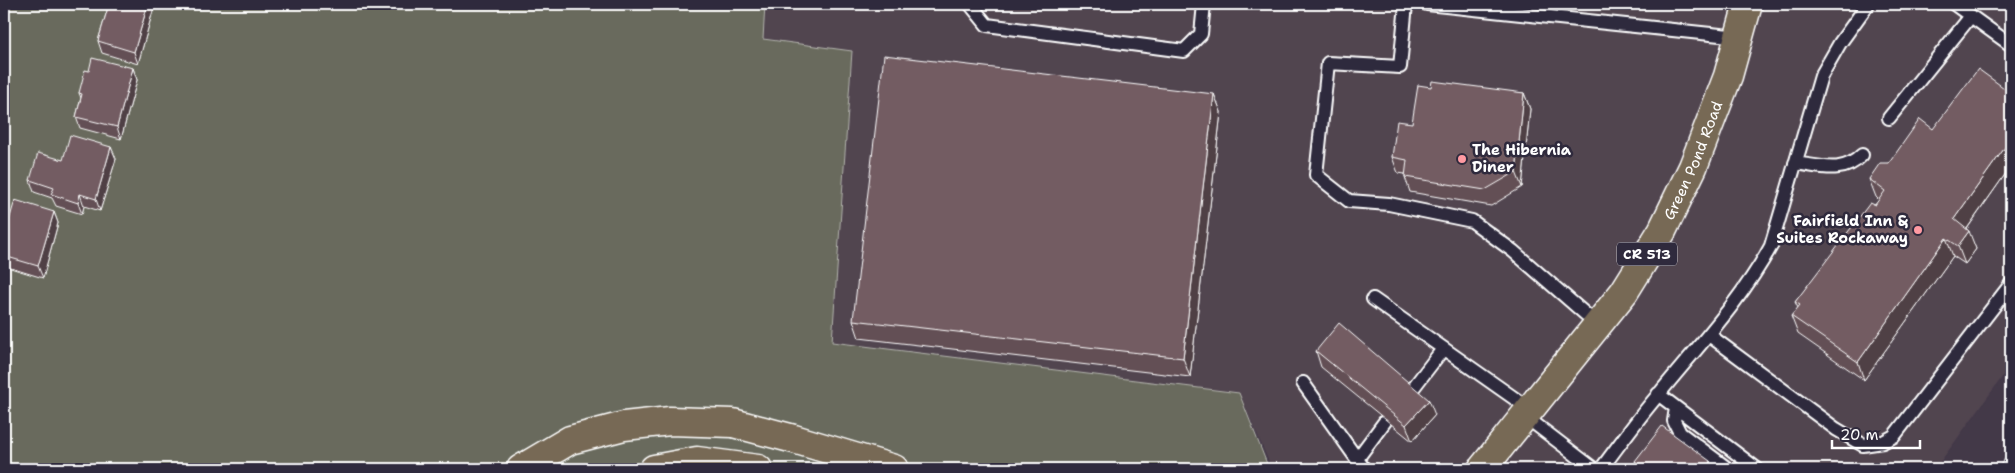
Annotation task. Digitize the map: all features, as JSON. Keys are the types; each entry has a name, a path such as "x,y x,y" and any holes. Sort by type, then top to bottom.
{"main road":[{"name":"Green Pond Road","path":"1482,469 1624,292 1662,231 1693,168 1728,76 1748,4"},
{"path":"522,469 570,440 624,426 670,421 733,423 894,469"},
{"path":"654,469 696,461 758,469"}],"lane":[{"path":"970,4 987,25 1184,51 1201,34 1204,4"},
{"path":"1406,4 1400,66 1328,63 1316,175 1349,201 1389,204 1472,221 1513,252 1598,325"},
{"path":"1427,4 1739,37"},
{"path":"1601,469 1658,394 1709,335 1758,270 1771,246 1821,76 1840,43 1868,4"},
{"path":"1954,4 2011,45"},
{"path":"1889,118 1971,16"},
{"path":"1795,163 1841,168 1854,164 1862,155"},
{"path":"1709,335 1836,429 1863,445 1883,442 1894,436 2011,284"},
{"path":"1373,299 1444,348 1594,469"},
{"path":"1410,392 1444,348"},
{"path":"1303,383 1360,464 1386,420"},
{"path":"1658,394 1757,469"},
{"path":"1676,408 1674,421 1680,433 1728,469"}],"shaded area":[{"path":"765,4 2011,4 2011,365 1935,469 1272,469 1239,393 832,342 852,51 763,39"}],"green space":[{"path":"4,4 765,4 763,39 852,51 832,342 1239,393 1269,469 4,469"}],"building":[{"path":"109,4 148,4 134,52 98,41"},
{"path":"884,55 1214,94 1183,358 853,320"},
{"path":"92,58 133,68 117,127 76,117 82,94 79,93 85,70 89,71"},
{"name":"Fairfield Inn & Suites Rockaway","path":"1978,69 2011,93 2011,139 1954,219 1969,231 1958,246 1946,238 1858,362 1791,316 1800,305 1795,302 1870,203 1875,205 1885,191 1869,179 1880,163 1889,163 1920,119 1933,129"},
{"name":"The Hibernia Diner","path":"1432,81 1524,93 1516,172 1485,190 1405,177 1407,160 1392,157 1397,121 1412,123 1418,85 1431,87"},
{"path":"70,135 111,147 96,199 80,194 78,203 51,194 54,188 30,180 38,153 63,160"},
{"path":"15,200 54,212 38,266 4,256 4,238"},
{"path":"1339,323 1429,400 1406,425 1316,351"},
{"path":"1662,426 1710,461 1708,469 1645,469 1635,461"}],"railway":[{"path":"2000,469 2011,455"}],"place":[{"name":"The Hibernia Diner","path":"1462,159"},
{"name":"Fairfield Inn & Suites Rockaway","path":"1918,230"}]}
